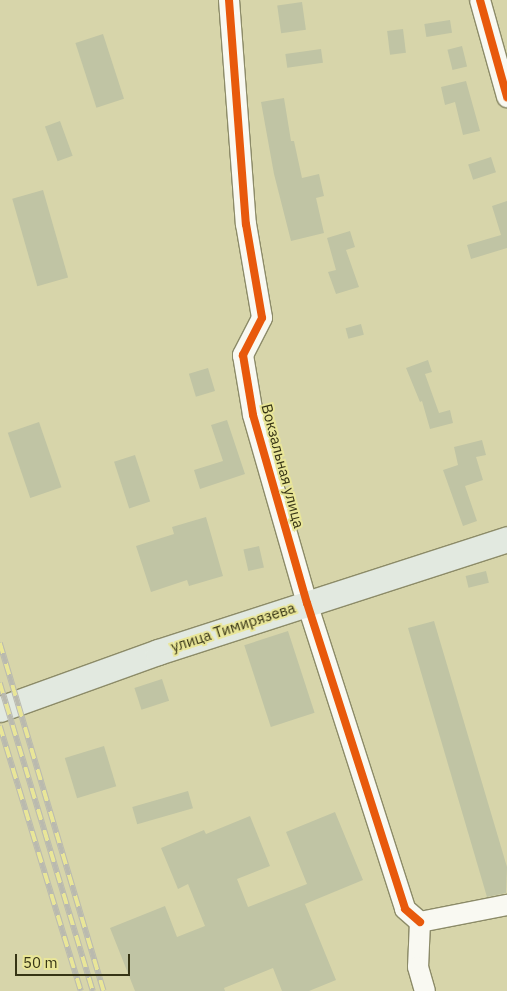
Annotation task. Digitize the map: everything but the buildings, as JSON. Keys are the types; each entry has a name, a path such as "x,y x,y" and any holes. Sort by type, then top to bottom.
{"main road":[{"name":"улица Тимирязева","path":"9,707 158,652 507,539"}],"street":[{"name":"Вокзальная улица","path":"229,0 246,224 262,318 243,355 253,414 307,603 406,909 420,922"},
{"path":"480,0 507,97"},
{"path":"425,991 418,968 420,922 507,905"}],"railway":[{"path":"0,643 104,991"},
{"path":"0,683 93,991"},
{"path":"0,726 81,991"}],"cycle path":[{"path":"229,0 246,224 262,318 243,355 253,415 307,603 405,909 420,922"},
{"path":"480,0 507,97"}]}
